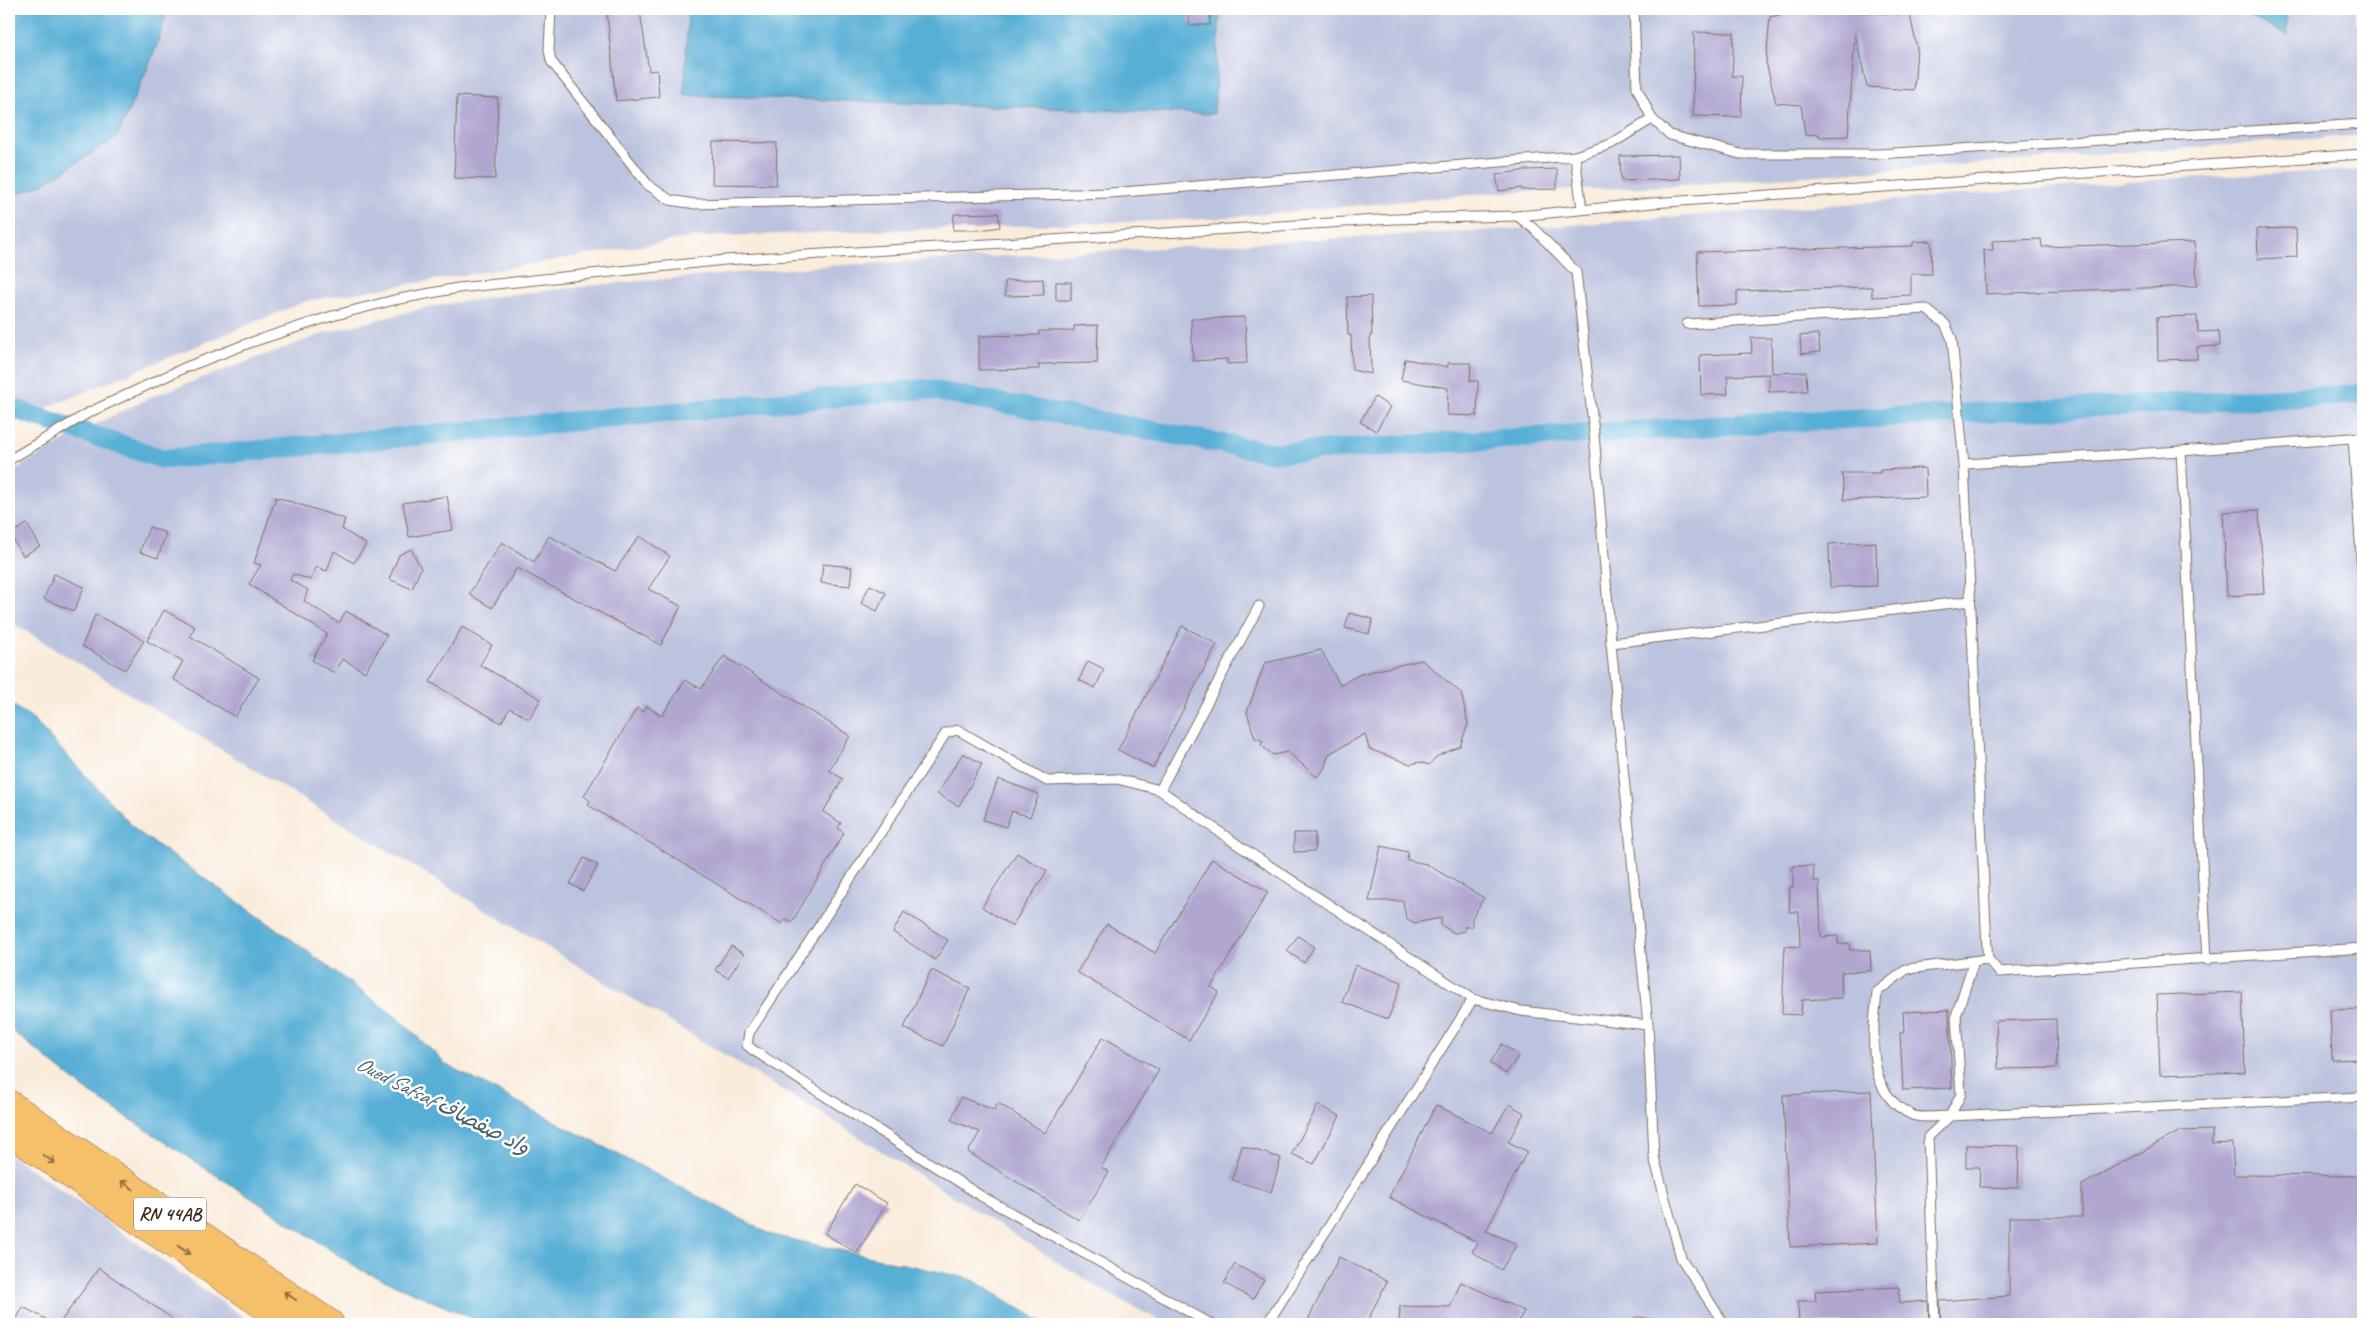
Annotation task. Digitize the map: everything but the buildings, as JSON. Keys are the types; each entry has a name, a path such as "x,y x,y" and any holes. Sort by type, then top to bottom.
{"highway":[{"name":"RN 44AB","path":"9,1104 330,1324"},
{"name":"RN 44AB","path":"9,1132 291,1324"}],"lane":[{"path":"551,9 549,50 552,61 648,186 670,200 695,204 1110,193 1575,156 1611,144 1652,119"},
{"path":"1634,9 1637,88 1652,119 1670,135 1740,154 1878,154 2363,124"},
{"path":"9,460 104,405 184,368 250,343 332,316 394,300 458,288 725,260 1394,218 1516,216 1582,209 2363,154"},
{"path":"1575,156 1582,209"},
{"path":"1516,216 1533,228 1576,272 1594,433 1611,643 1648,1025 1654,1157 1681,1258 1724,1324"},
{"path":"1687,324 1926,309 1945,324 1952,339 1964,464 1988,960 1999,972 2207,960 2363,948"},
{"path":"1964,464 2181,452 2363,437"},
{"path":"2353,438 2363,584"},
{"path":"2181,452 2207,960"},
{"path":"1611,643 1970,601"},
{"path":"1160,790 1259,606"},
{"path":"1211,1324 981,1196 753,1050 747,1044 749,1033 946,733 958,730 1047,781 1117,778 1160,790 1238,845 1473,999 1521,1011 1648,1025"},
{"path":"1988,960 1907,969 1877,992 1873,1038 1875,1069 1890,1100 1913,1116 1950,1116 2363,1097"},
{"path":"1934,1324 1928,1137 1950,1116 1961,1094 1956,1016 1974,961"},
{"path":"1266,1324 1473,999"},
{"path":"1634,1324 1638,1322 1652,1324"}],"shaded area":[{"path":"168,9 688,9 684,95 1214,114 1220,9 2231,9 2287,35 2286,9 2355,9 2356,24 2363,23 2363,135 1669,186 1490,193 1210,219 695,237 306,301 46,408 14,399 9,391 9,197 43,184 117,137 154,53"},
{"path":"2363,170 2363,1324 1166,1324 1102,1290 819,1112 9,621 9,473 72,436 151,397 328,332 429,307 506,295 607,284 824,266 1533,228 2180,178"},
{"path":"9,1154 253,1324 9,1324"}],"water":[{"path":"9,9 168,9 154,53 117,137 43,184 9,197"},
{"path":"688,9 1220,9 1214,114 684,95"},
{"path":"2231,9 2286,9 2288,35 2237,11"},
{"name":"Oued Safsaf واد صفصاف","path":"9,703 31,717 137,831 288,937 399,1019 447,1065 772,1235 971,1279 1046,1324 485,1324 361,1270 87,1091 9,1028"}],"waterway":[{"path":"9,407 163,459 925,389 1274,453 1763,423 2363,394"}]}
